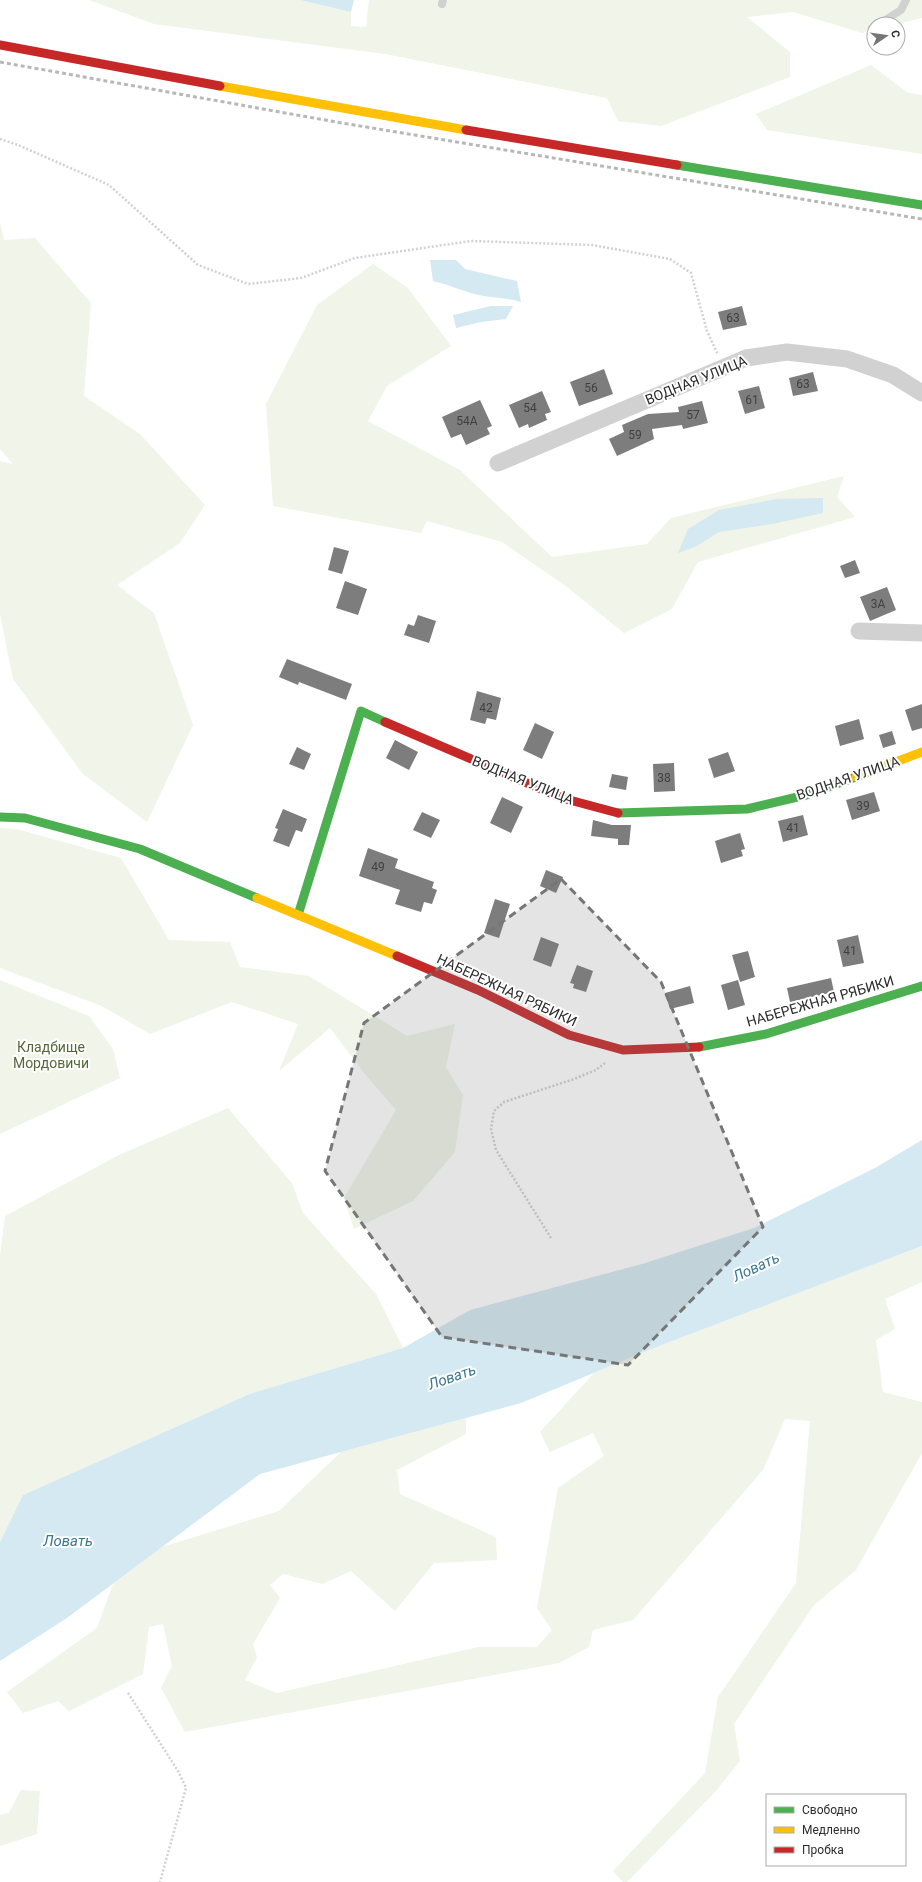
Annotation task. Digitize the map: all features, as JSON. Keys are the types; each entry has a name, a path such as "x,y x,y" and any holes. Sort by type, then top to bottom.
{"street":[{"path":"0,45 372,114 713,172 922,205"},
{"name":"ВОДНАЯ УЛИЦА","path":"498,463 746,358 787,352 847,359 893,375 922,394"},
{"path":"859,631 922,633"},
{"name":"ВОДНАЯ УЛИЦА","path":"298,915 362,710 562,798 615,813 747,809 806,795 922,752"},
{"name":"НАБЕРЕЖНАЯ РЯБИКИ","path":"0,817 25,818 140,849 478,990 569,1035 623,1050 697,1047 766,1034 922,986"}],"lane":[{"path":"892,16 901,10 906,0"}],"path":[{"path":"0,140 18,145 109,185 198,265 248,284 301,278 355,258 471,241 592,245 670,258 691,273 707,332 724,368"},
{"path":"551,1238 496,1150 491,1128 494,1112 504,1102 596,1070 623,1050"},
{"path":"128,1693 178,1771 186,1788 160,1882"}],"highlighted area":[{"path":"561,879 661,982 763,1227 628,1365 442,1337 325,1171 364,1023"}],"green space":[{"path":"89,0 300,0 351,12 351,26 366,27 369,0 922,0 922,18 906,22 906,16 866,16 866,32 862,33 793,12 747,17 790,52 790,77 661,126 618,121 607,98 385,54 154,24"},
{"path":"871,65 908,93 922,95 922,154 767,130 756,114"},
{"path":"0,222 4,240 35,238 91,303 84,396 140,434 205,505 180,543 117,585 154,613 193,725 147,822 83,774 13,679 0,614 0,461 13,464 0,449"},
{"path":"373,264 408,288 451,346 387,386 368,421 460,470 552,557 647,544 671,518 844,476 837,497 855,517 698,562 672,609 624,633 567,587 502,542 427,521 421,533 273,506 266,404 317,305"},
{"path":"0,828 17,829 121,858 169,940 230,942 240,967 309,976 407,1036 455,1024 446,1067 463,1095 455,1152 413,1201 354,1229 344,1198 396,1110 364,1073 330,1028 279,1071 298,1024 232,1002 150,1034 102,1006 0,968"},
{"name":"Кладбище Мордовичи","path":"0,980 89,1016 113,1049 120,1078 0,1134"},
{"path":"228,1108 292,1183 303,1213 376,1294 403,1348 252,1393 23,1495 0,1542 0,1256 5,1216 119,1155"},
{"path":"922,1246 922,1282 885,1299 895,1329 876,1340 883,1392 922,1402 922,1453 856,1570 814,1605 734,1724 740,1761 715,1792 627,1882 623,1882 613,1871 705,1773 718,1697 796,1583 810,1421 785,1419 763,1470 633,1620 593,1630 589,1647 559,1663 185,1732 161,1688 172,1666 163,1624 149,1627 143,1674 69,1711 58,1701 23,1713 7,1692 97,1628 113,1584 162,1547 279,1511 341,1452 466,1418 466,1434 397,1470 400,1494 496,1537 497,1560 434,1563 395,1611 351,1571 322,1584 283,1574 270,1585 280,1598 253,1644 257,1657 245,1680 277,1693 478,1647 537,1647 552,1630 537,1608 558,1488 604,1456 593,1433 550,1452 540,1432 594,1373 659,1346"},
{"path":"21,1790 40,1791 37,1834 0,1846 0,1815 9,1813"}],"water":[{"path":"300,0 354,0 351,12"},
{"path":"430,260 456,260 465,269 517,281 521,302 477,295 433,281"},
{"path":"491,306 513,306 506,319 481,322 456,328 453,315"},
{"path":"823,498 823,513 772,524 719,532 697,546 678,553 688,529 719,510 777,499"},
{"name":"Ловать","path":"922,1140 922,1246 659,1346 521,1403 260,1474 67,1618 0,1661 0,1542 23,1495 252,1393 403,1348 470,1310 642,1264 754,1228 875,1168"}],"building":[{"path":"742,306 747,325 723,330 718,312"},
{"path":"604,369 613,394 579,406 570,382"},
{"path":"813,372 818,391 793,396 789,378"},
{"path":"759,386 765,408 745,414 738,391"},
{"path":"542,391 551,412 545,414 547,420 529,428 528,424 519,428 509,405"},
{"path":"480,400 492,426 487,428 490,434 466,445 461,434 451,438 442,417"},
{"path":"702,401 708,423 683,429 682,425 652,429 654,439 617,456 609,439 624,432 622,425 648,414 679,412 678,407"},
{"path":"334,547 349,551 342,574 328,570"},
{"path":"855,560 860,573 845,578 840,566"},
{"path":"345,581 367,589 358,615 336,608"},
{"path":"887,587 896,610 870,621 860,597"},
{"path":"418,615 436,621 429,643 404,635 408,624 414,626"},
{"path":"287,659 352,684 346,700 299,682 298,685 279,677"},
{"path":"477,691 501,698 496,720 487,718 485,724 470,720"},
{"path":"922,704 922,728 912,731 905,710"},
{"path":"859,719 864,739 840,746 835,726"},
{"path":"535,723 554,732 542,759 523,750"},
{"path":"892,731 896,744 883,748 879,735"},
{"path":"395,740 418,752 409,770 386,758"},
{"path":"297,747 311,754 304,770 289,764"},
{"path":"728,752 735,771 714,778 708,759"},
{"path":"674,763 675,791 654,792 653,764"},
{"path":"612,774 628,777 626,790 609,787"},
{"path":"874,792 880,811 852,820 846,800"},
{"path":"502,797 523,807 511,833 490,823"},
{"path":"283,809 307,819 302,832 296,830 289,847 273,841 278,829 275,828"},
{"path":"422,812 440,820 431,838 413,830"},
{"path":"803,815 808,835 783,842 778,821"},
{"path":"593,820 612,825 631,825 629,845 618,845 618,839 591,836"},
{"path":"740,833 745,849 741,850 743,856 721,863 715,841"},
{"path":"368,848 398,859 395,868 434,882 432,888 437,890 432,904 424,902 421,912 395,904 400,890 359,876"},
{"path":"546,870 563,877 556,893 540,886"},
{"path":"495,899 510,904 499,938 484,933"},
{"path":"858,935 864,963 843,967 837,940"},
{"path":"541,937 559,944 551,967 533,960"},
{"path":"748,951 755,977 740,982 732,955"},
{"path":"577,965 593,971 586,992 573,988 574,984 570,983"},
{"path":"831,978 834,992 790,1002 787,988"},
{"path":"738,980 745,1005 728,1010 721,985"},
{"path":"690,986 694,1003 670,1009 665,993"}],"railway":[{"path":"0,62 336,122 922,219"}],"traffic: fast":[{"path":"677,165 922,205"},
{"path":"298,915 361,711 385,722"},
{"path":"618,813 747,809 806,795 856,777"},
{"path":"0,817 25,818 140,849 257,898"},
{"path":"699,1047 766,1034 922,986"}],"traffic: slow":[{"path":"220,86 466,130"},
{"path":"856,777 922,752"},
{"path":"257,898 397,956"}],"traffic: jam":[{"path":"0,45 220,86"},
{"path":"466,130 677,165"},
{"path":"385,722 562,798 618,813"},
{"path":"397,956 478,990 569,1035 623,1050 699,1047"}]}
